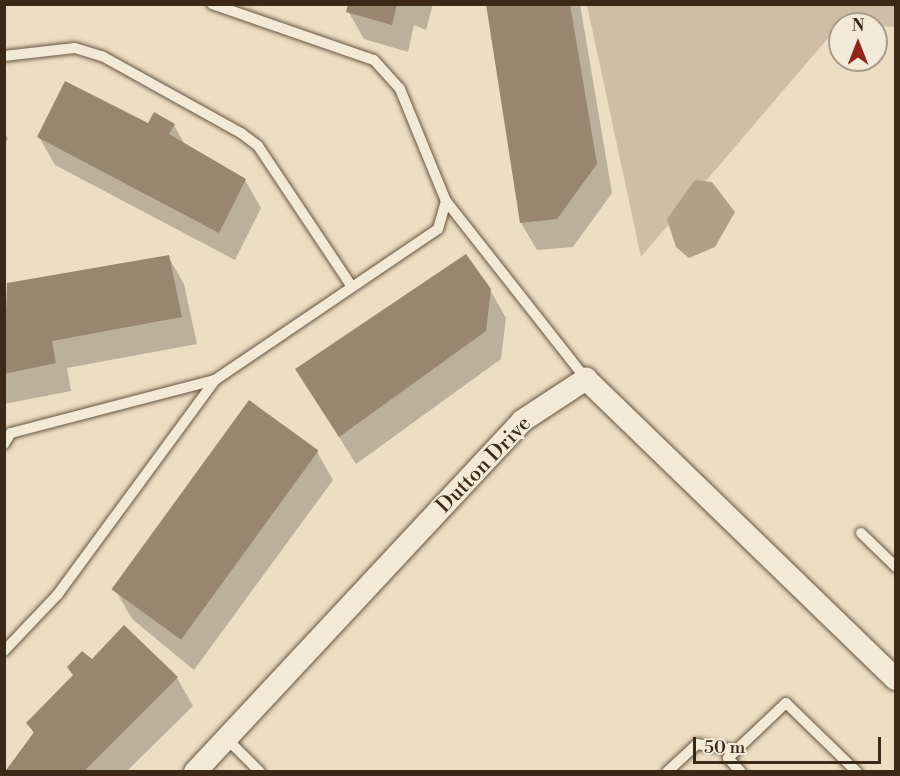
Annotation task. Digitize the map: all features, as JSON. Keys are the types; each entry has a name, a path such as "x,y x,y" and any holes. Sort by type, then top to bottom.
{"street":[{"path":"586,379 896,679"},
{"name":"Dutton Drive","path":"195,771 228,740 522,421 586,379"}],"lane":[{"path":"212,4 374,60 400,89 446,201 586,379"},
{"path":"4,56 75,48 102,56 241,133 258,146 352,287"},
{"path":"4,651 58,594 215,380 438,229 446,201"},
{"path":"4,444 11,433 215,380"},
{"path":"861,533 896,567"},
{"path":"741,771 728,758 786,703 857,771"},
{"path":"228,740 260,771"},
{"path":"668,771 697,744 736,750"}],"shaded area":[{"path":"587,5 895,5 895,27 888,27 888,12 828,12 828,38 641,257"},
{"path":"695,180 712,182 735,212 715,247 689,258 676,247 667,219"}],"building":[{"path":"348,4 397,4 392,25 346,12"},
{"path":"486,4 570,4 597,164 557,219 520,223"},
{"path":"65,81 148,123 154,112 175,124 169,134 246,179 219,233 37,137"},
{"path":"466,254 491,289 486,331 339,437 295,369"},
{"path":"169,255 182,317 52,341 56,363 4,374 7,283"},
{"path":"249,400 319,451 181,640 111,589"},
{"path":"124,625 178,677 83,772 5,772 34,732 26,723 73,675 67,667 82,651 92,659"}]}
